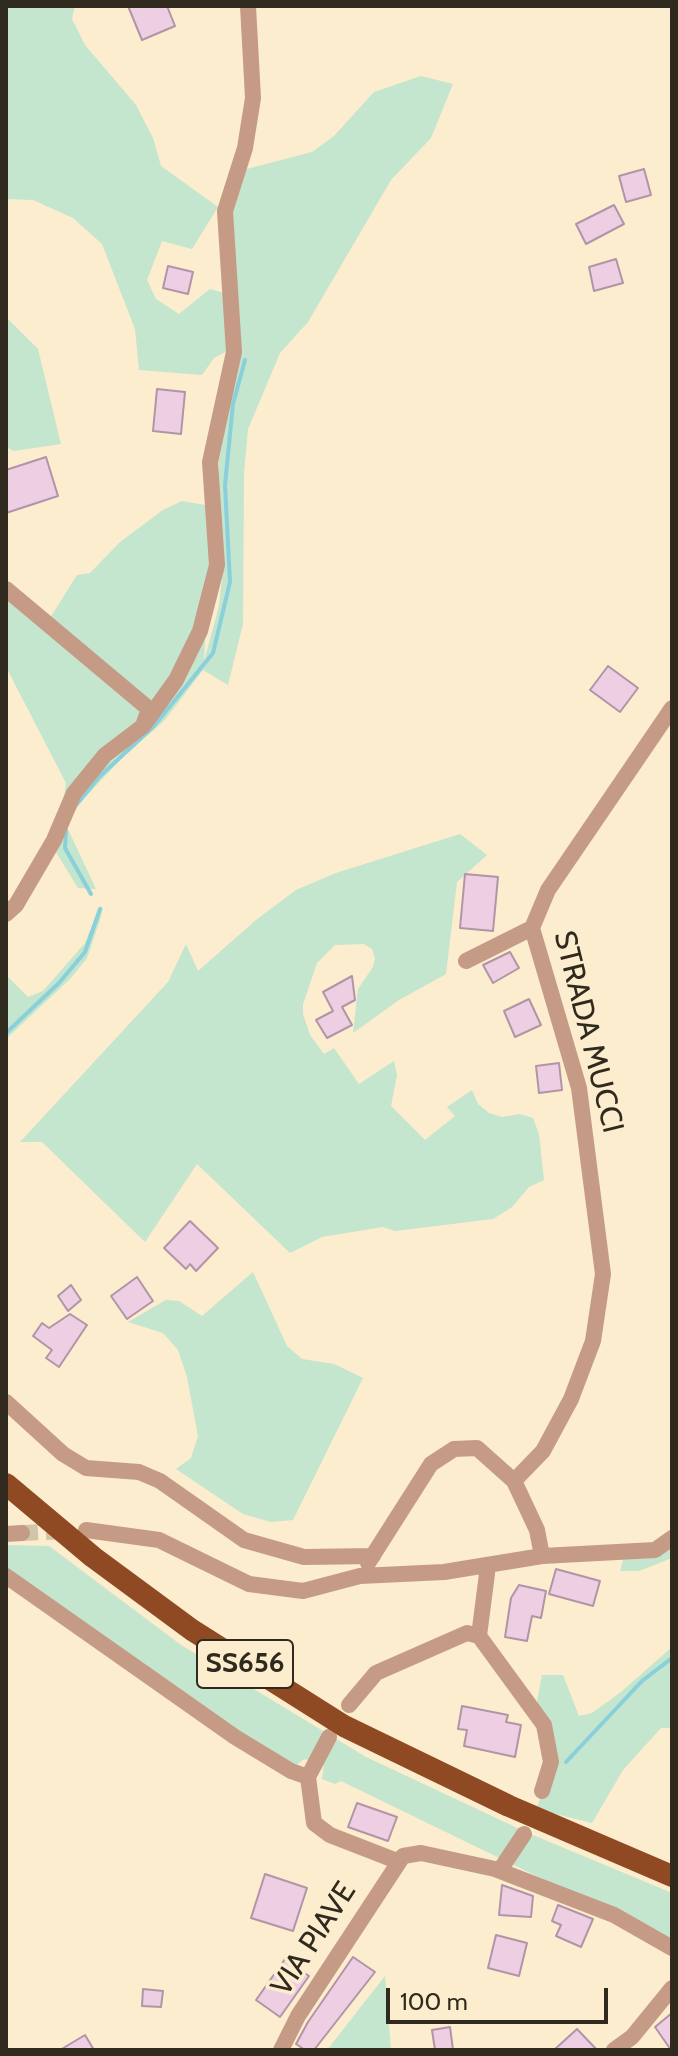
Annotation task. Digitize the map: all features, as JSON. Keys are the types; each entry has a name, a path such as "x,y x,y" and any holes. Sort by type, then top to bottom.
{"highway":[{"name":"SS656","path":"6,1484 93,1557 192,1630 344,1726 509,1806 672,1876"}],"street":[{"path":"6,914 16,905 54,840 74,793 105,755 143,726 176,680 200,631 217,565 210,462 234,352 225,211 245,148 253,98 248,6"},
{"path":"6,589 149,709 143,726"},
{"name":"STRADA MUCCI","path":"514,1481 543,1451 571,1399 593,1341 603,1274 579,1088 532,928 548,890 672,708"},
{"path":"466,961 532,928"},
{"path":"6,1402 63,1454 86,1468 139,1472 160,1481 244,1540 304,1557 373,1556"},
{"path":"360,1576 431,1464 454,1449 477,1448 514,1481 537,1530 542,1556"},
{"path":"86,1530 159,1540 249,1584 303,1591 360,1576 488,1566 542,1556 655,1550 672,1538"},
{"path":"479,1636 488,1566"},
{"path":"6,1576 235,1737 291,1771 308,1777"},
{"path":"349,1705 376,1673 467,1633 479,1636 544,1725 551,1762 542,1791"},
{"path":"329,1737 308,1777 314,1823 330,1835 397,1861 403,1856 421,1853 500,1870 614,1915 672,1948"},
{"path":"500,1870 524,1834"},
{"name":"VIA PIAVE","path":"281,2050 298,2016 397,1861"},
{"path":"614,2050 632,2037 672,1988"}],"green space":[{"path":"6,6 75,6 72,19 85,45 136,105 153,138 161,166 218,207 192,249 162,241 147,280 156,299 179,314 210,289 224,293 229,350 214,358 202,375 139,370 135,329 102,244 73,218 33,200 6,199"},
{"path":"421,76 453,84 431,138 391,180 308,322 280,353 248,429 244,472 243,624 228,685 203,670 165,720 122,758 79,804 67,827 96,889 78,888 56,852 66,783 6,667 6,592 50,618 77,575 90,573 120,542 163,510 182,501 205,505 211,524 204,661 219,606 224,560 218,485 219,451 229,396 229,209 243,170 312,152 334,136 374,92"},
{"path":"6,317 38,349 61,444 14,451 6,447"},
{"path":"460,834 487,855 457,882 446,974 399,1000 353,1033 358,989 373,967 375,958 372,949 364,944 335,945 317,963 303,1004 303,1014 310,1035 324,1054 334,1048 359,1084 394,1061 397,1075 391,1106 425,1140 455,1116 447,1107 472,1090 478,1104 489,1113 502,1117 520,1114 533,1118 539,1134 544,1180 529,1187 512,1207 493,1219 395,1231 383,1227 322,1237 290,1253 197,1164 145,1242 42,1142 20,1142 168,982 186,944 198,971 296,890 336,873"},
{"path":"100,906 103,908 100,920 87,958 70,979 6,1039 6,975 28,997 43,991 85,943"},
{"path":"253,1272 287,1346 302,1359 334,1364 363,1378 293,1520 271,1522 243,1514 176,1469 191,1458 198,1436 187,1377 178,1350 163,1333 128,1322 166,1300 179,1301 202,1316"},
{"path":"672,1540 672,1558 639,1571 620,1571 625,1553"},
{"path":"6,1545 49,1546 181,1645 366,1757 528,1833 672,1893 672,1942 341,1781 335,1784 322,1779 324,1763 304,1759 291,1770 6,1573"},
{"path":"672,1647 672,1728 661,1728 623,1770 592,1823 536,1809 552,1769 536,1707 542,1675 563,1675 579,1716 592,1713 621,1692"},
{"path":"385,1976 391,2050 327,2050"}],"building":[{"path":"128,6 167,6 175,26 142,40"},
{"path":"644,169 651,195 626,202 619,176"},
{"path":"614,205 624,224 586,244 576,224"},
{"path":"616,259 623,283 594,291 589,267"},
{"path":"168,266 193,272 188,294 163,288"},
{"path":"157,389 185,392 181,434 153,431"},
{"path":"46,457 58,496 6,513 6,470"},
{"path":"608,666 638,688 620,712 590,690"},
{"path":"465,874 498,877 493,931 460,928"},
{"path":"510,952 519,968 493,983 483,965"},
{"path":"352,976 355,1000 342,1007 352,1025 327,1038 316,1020 333,1011 323,992"},
{"path":"529,999 541,1025 515,1037 504,1011"},
{"path":"559,1063 562,1090 539,1093 536,1066"},
{"path":"190,1221 218,1248 196,1271 190,1264 186,1269 164,1248"},
{"path":"137,1277 153,1301 127,1319 111,1296"},
{"path":"71,1285 81,1300 68,1311 58,1296"},
{"path":"70,1314 87,1325 59,1367 46,1358 52,1350 33,1336 42,1323 49,1328"},
{"path":"556,1569 600,1581 593,1606 549,1594"},
{"path":"519,1585 546,1591 541,1618 532,1616 527,1641 505,1637 511,1598"},
{"path":"462,1706 508,1715 506,1722 521,1725 515,1757 464,1746 467,1730 458,1729"},
{"path":"357,1803 397,1817 388,1841 348,1827"},
{"path":"265,1874 307,1888 293,1931 251,1918"},
{"path":"502,1885 533,1896 531,1917 499,1915"},
{"path":"558,1905 593,1919 581,1947 556,1936 561,1925 552,1921"},
{"path":"496,1935 527,1943 519,1976 488,1968"},
{"path":"353,1957 375,1972 314,2050 305,2050 296,2044"},
{"path":"285,1959 309,1976 280,2017 256,2000"},
{"path":"143,1989 163,1991 161,2007 142,2006"},
{"path":"672,2013 672,2050 671,2050 655,2027"},
{"path":"450,2027 453,2050 435,2050 432,2030"},
{"path":"577,2029 597,2050 554,2050"},
{"path":"85,2035 94,2050 60,2050"}],"waterway":[{"path":"77,804 99,777 154,726 213,653 230,582 225,485 233,404 245,360"},
{"path":"66,831 65,848 91,894"},
{"path":"6,1033 59,983 85,952 100,909"},
{"path":"566,1762 642,1681 672,1658"}],"tunnel":[{"path":"22,1533 65,1531"}]}
